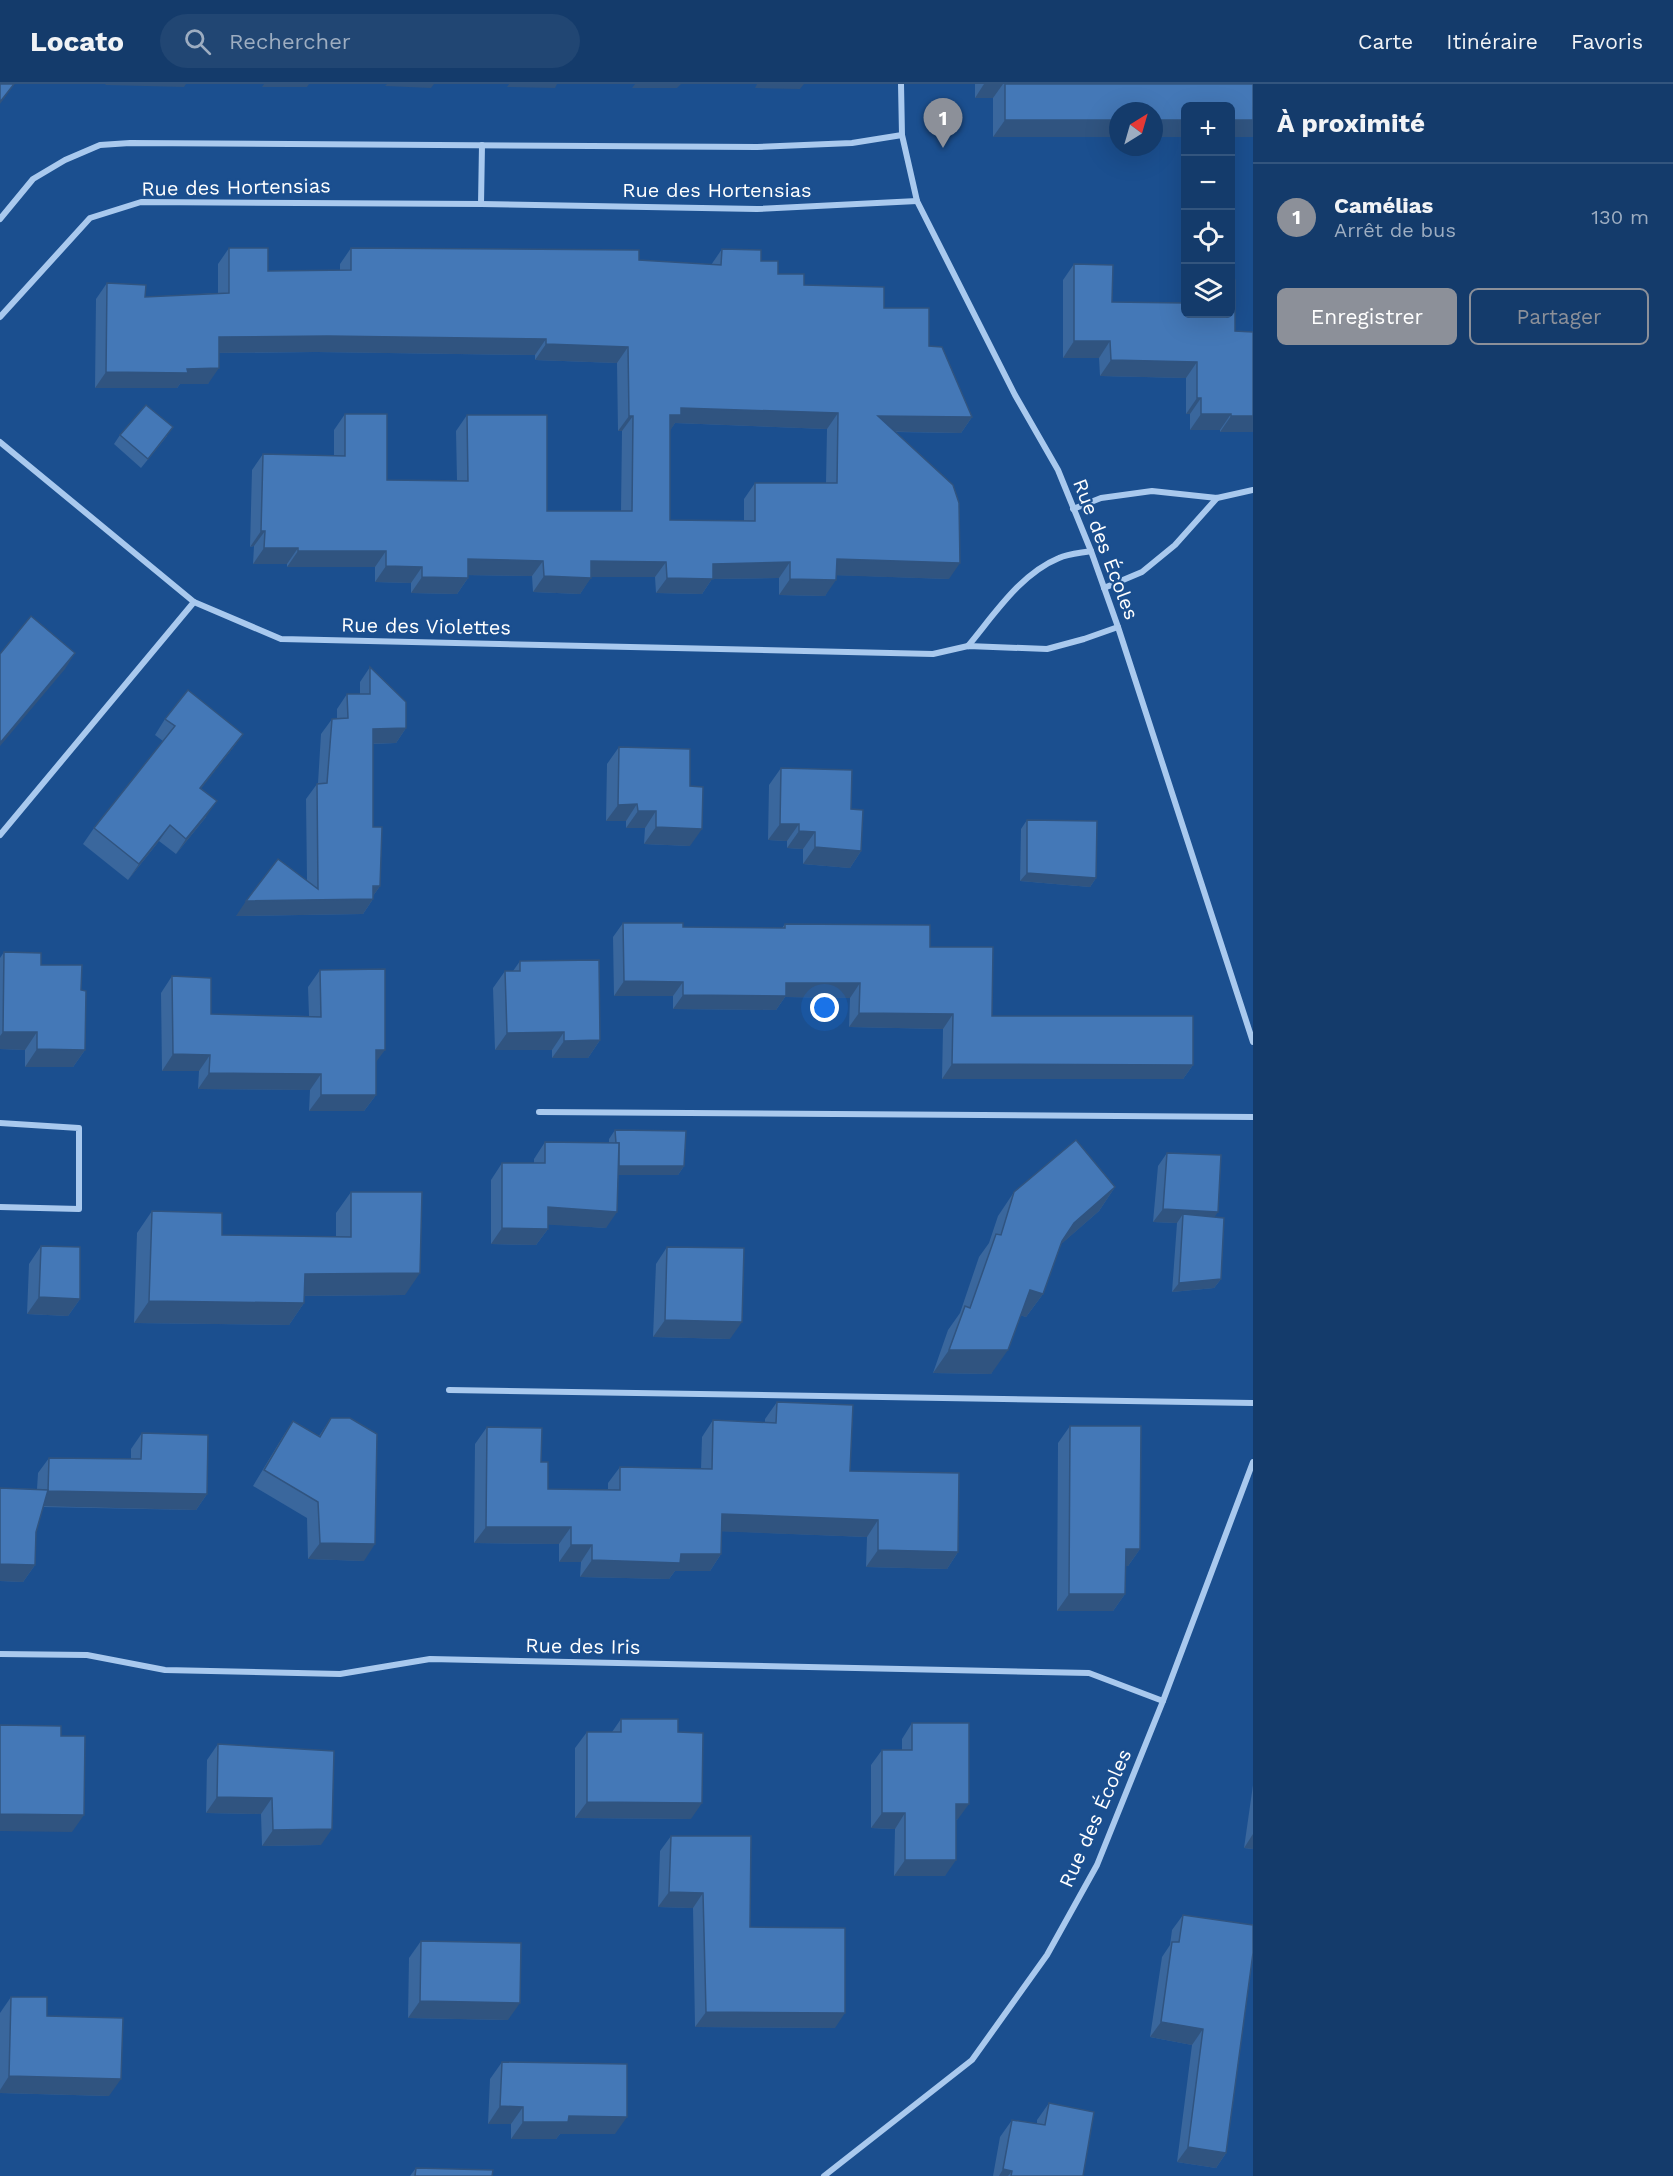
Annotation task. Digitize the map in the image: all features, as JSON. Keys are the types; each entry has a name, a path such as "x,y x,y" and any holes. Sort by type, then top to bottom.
{"street":[{"name":"Rue des Écoles","path":"901,84 902,135 917,201 1015,395 1058,470 1091,551 1118,627 1253,1042"},
{"path":"0,219 33,179 65,159 100,145 130,143 757,147 852,143 902,135"},
{"path":"481,204 482,145"},
{"name":"Rue des Hortensias","path":"0,317 90,218 141,202 481,204 757,209 917,201"},
{"path":"0,442 194,602 0,835"},
{"path":"1073,509 1101,498 1152,491 1217,498 1253,490"},
{"path":"1104,588 1142,572 1175,545 1217,498"},
{"path":"968,646 1007,598 1033,573 1059,557 1091,551"},
{"name":"Rue des Violettes","path":"194,602 280,639 933,654 968,646 1047,649 1118,627"},
{"path":"539,1112 1253,1117"},
{"path":"0,1124 79,1128 79,1209 0,1207"},
{"path":"449,1390 1253,1403"},
{"name":"Rue des Écoles","path":"824,2176 972,2060 1047,1955 1097,1865 1163,1701 1253,1461"},
{"name":"Rue des Iris","path":"0,1654 87,1655 165,1670 340,1674 429,1659 1089,1673 1163,1701"}],"building":[{"path":"0,84 14,84 0,102"},
{"path":"1005,84 1253,84 1253,120 1235,120 1235,102 1181,102 1181,120 1163,120 1163,102 1109,102 1109,120 1005,120"},
{"path":"229,248 268,248 268,271 351,270 351,248 639,250 639,260 721,265 722,249 761,250 761,261 778,261 778,274 804,274 804,285 884,287 884,308 929,308 929,346 942,347 972,417 878,416 953,485 959,503 960,563 837,559 836,580 790,579 790,562 713,564 713,579 667,578 666,562 591,561 591,578 544,576 543,561 468,559 468,578 422,577 422,567 386,566 386,551 298,551 298,548 264,548 265,531 261,531 263,454 345,456 345,414 387,414 387,480 468,481 467,415 547,415 547,511 632,511 633,416 629,416 628,347 546,344 546,339 219,337 219,368 187,369 188,373 106,372 107,283 146,285 145,297 229,293","holes":["681,408 838,413 837,483 755,483 755,521 670,520 670,415 681,415"]},
{"path":"1074,264 1113,265 1112,302 1181,303 1181,318 1235,318 1235,331 1253,332 1253,416 1201,414 1201,398 1197,398 1197,362 1111,360 1110,341 1074,341"},
{"path":"146,405 173,427 148,459 120,435"},
{"path":"31,616 75,653 0,743 0,654"},
{"path":"370,667 406,702 406,728 373,729 373,827 382,827 380,886 373,886 373,899 246,901 278,859 318,889 317,784 327,783 332,719 348,718 347,694 370,694"},
{"path":"188,690 243,734 200,788 217,801 186,839 170,825 139,864 94,828 175,726 165,719"},
{"path":"619,747 690,749 690,786 703,787 702,829 656,827 656,811 638,811 637,804 618,805"},
{"path":"781,768 852,770 851,809 863,810 861,851 815,847 815,832 799,831 799,824 780,824"},
{"path":"1027,820 1097,821 1096,878 1027,873"},
{"path":"623,923 683,923 683,927 785,928 785,924 930,925 930,947 993,947 992,1016 1193,1016 1193,1065 952,1064 953,1014 859,1013 860,983 786,983 786,996 683,995 683,982 624,981"},
{"path":"4,952 41,953 41,965 82,965 81,990 86,991 85,1050 37,1049 37,1032 3,1032"},
{"path":"599,960 600,1040 564,1041 564,1032 507,1033 505,971 520,971 520,961"},
{"path":"385,969 385,1050 376,1050 376,1095 321,1095 321,1074 209,1073 210,1055 173,1054 172,976 211,978 211,1014 321,1017 320,970"},
{"path":"615,1130 686,1131 684,1166 619,1166 619,1143 616,1143"},
{"path":"1076,1140 1115,1187 1074,1223 1062,1241 1043,1294 1030,1290 1008,1350 949,1350 965,1306 970,1308 996,1234 1001,1235 1014,1192"},
{"path":"545,1142 619,1143 617,1212 548,1207 548,1229 502,1228 502,1163 545,1163"},
{"path":"1167,1153 1221,1155 1218,1212 1163,1209"},
{"path":"351,1192 422,1192 420,1273 305,1274 304,1303 149,1301 152,1211 222,1213 222,1235 351,1237"},
{"path":"1183,1214 1224,1218 1221,1279 1179,1283"},
{"path":"41,1246 80,1247 80,1299 39,1297"},
{"path":"667,1247 744,1248 742,1322 665,1320"},
{"path":"777,1402 853,1405 850,1471 959,1473 958,1552 878,1550 878,1520 722,1514 721,1554 681,1554 680,1563 592,1560 592,1545 571,1545 571,1527 486,1527 487,1427 542,1428 541,1462 548,1462 548,1489 620,1490 620,1467 712,1469 713,1420 776,1423"},
{"path":"331,1418 350,1418 377,1434 375,1544 320,1543 318,1502 264,1470 293,1421 320,1437"},
{"path":"1070,1426 1141,1426 1140,1549 1126,1549 1125,1594 1069,1594"},
{"path":"142,1433 208,1435 207,1494 48,1491 49,1458 141,1459"},
{"path":"0,1488 48,1490 36,1532 35,1565 0,1564"},
{"path":"621,1719 678,1719 678,1732 703,1733 702,1803 587,1802 587,1732 621,1732"},
{"path":"912,1723 969,1723 969,1804 956,1804 956,1860 905,1860 905,1813 882,1813 882,1750 912,1750"},
{"path":"0,1725 61,1726 61,1736 85,1736 84,1815 0,1814"},
{"path":"218,1744 334,1751 332,1829 273,1830 272,1798 217,1797"},
{"path":"671,1836 751,1836 750,1927 845,1928 845,2013 706,2012 703,1893 669,1892"},
{"path":"1183,1915 1253,1925 1253,1953 1226,2153 1188,2147 1203,2029 1161,2022 1172,1942 1179,1942"},
{"path":"421,1941 521,1943 520,2003 420,2001"},
{"path":"11,1997 47,1997 47,2016 123,2018 121,2079 9,2076"},
{"path":"502,2062 627,2064 627,2117 569,2116 568,2122 523,2122 523,2107 500,2106"},
{"path":"1049,2103 1094,2112 1083,2176 1011,2176 1012,2171 1003,2169 1012,2120 1045,2125"},
{"path":"416,2168 493,2170 492,2176 415,2176"}],"place":[{"name":"Camélias","path":"943,148"}]}
